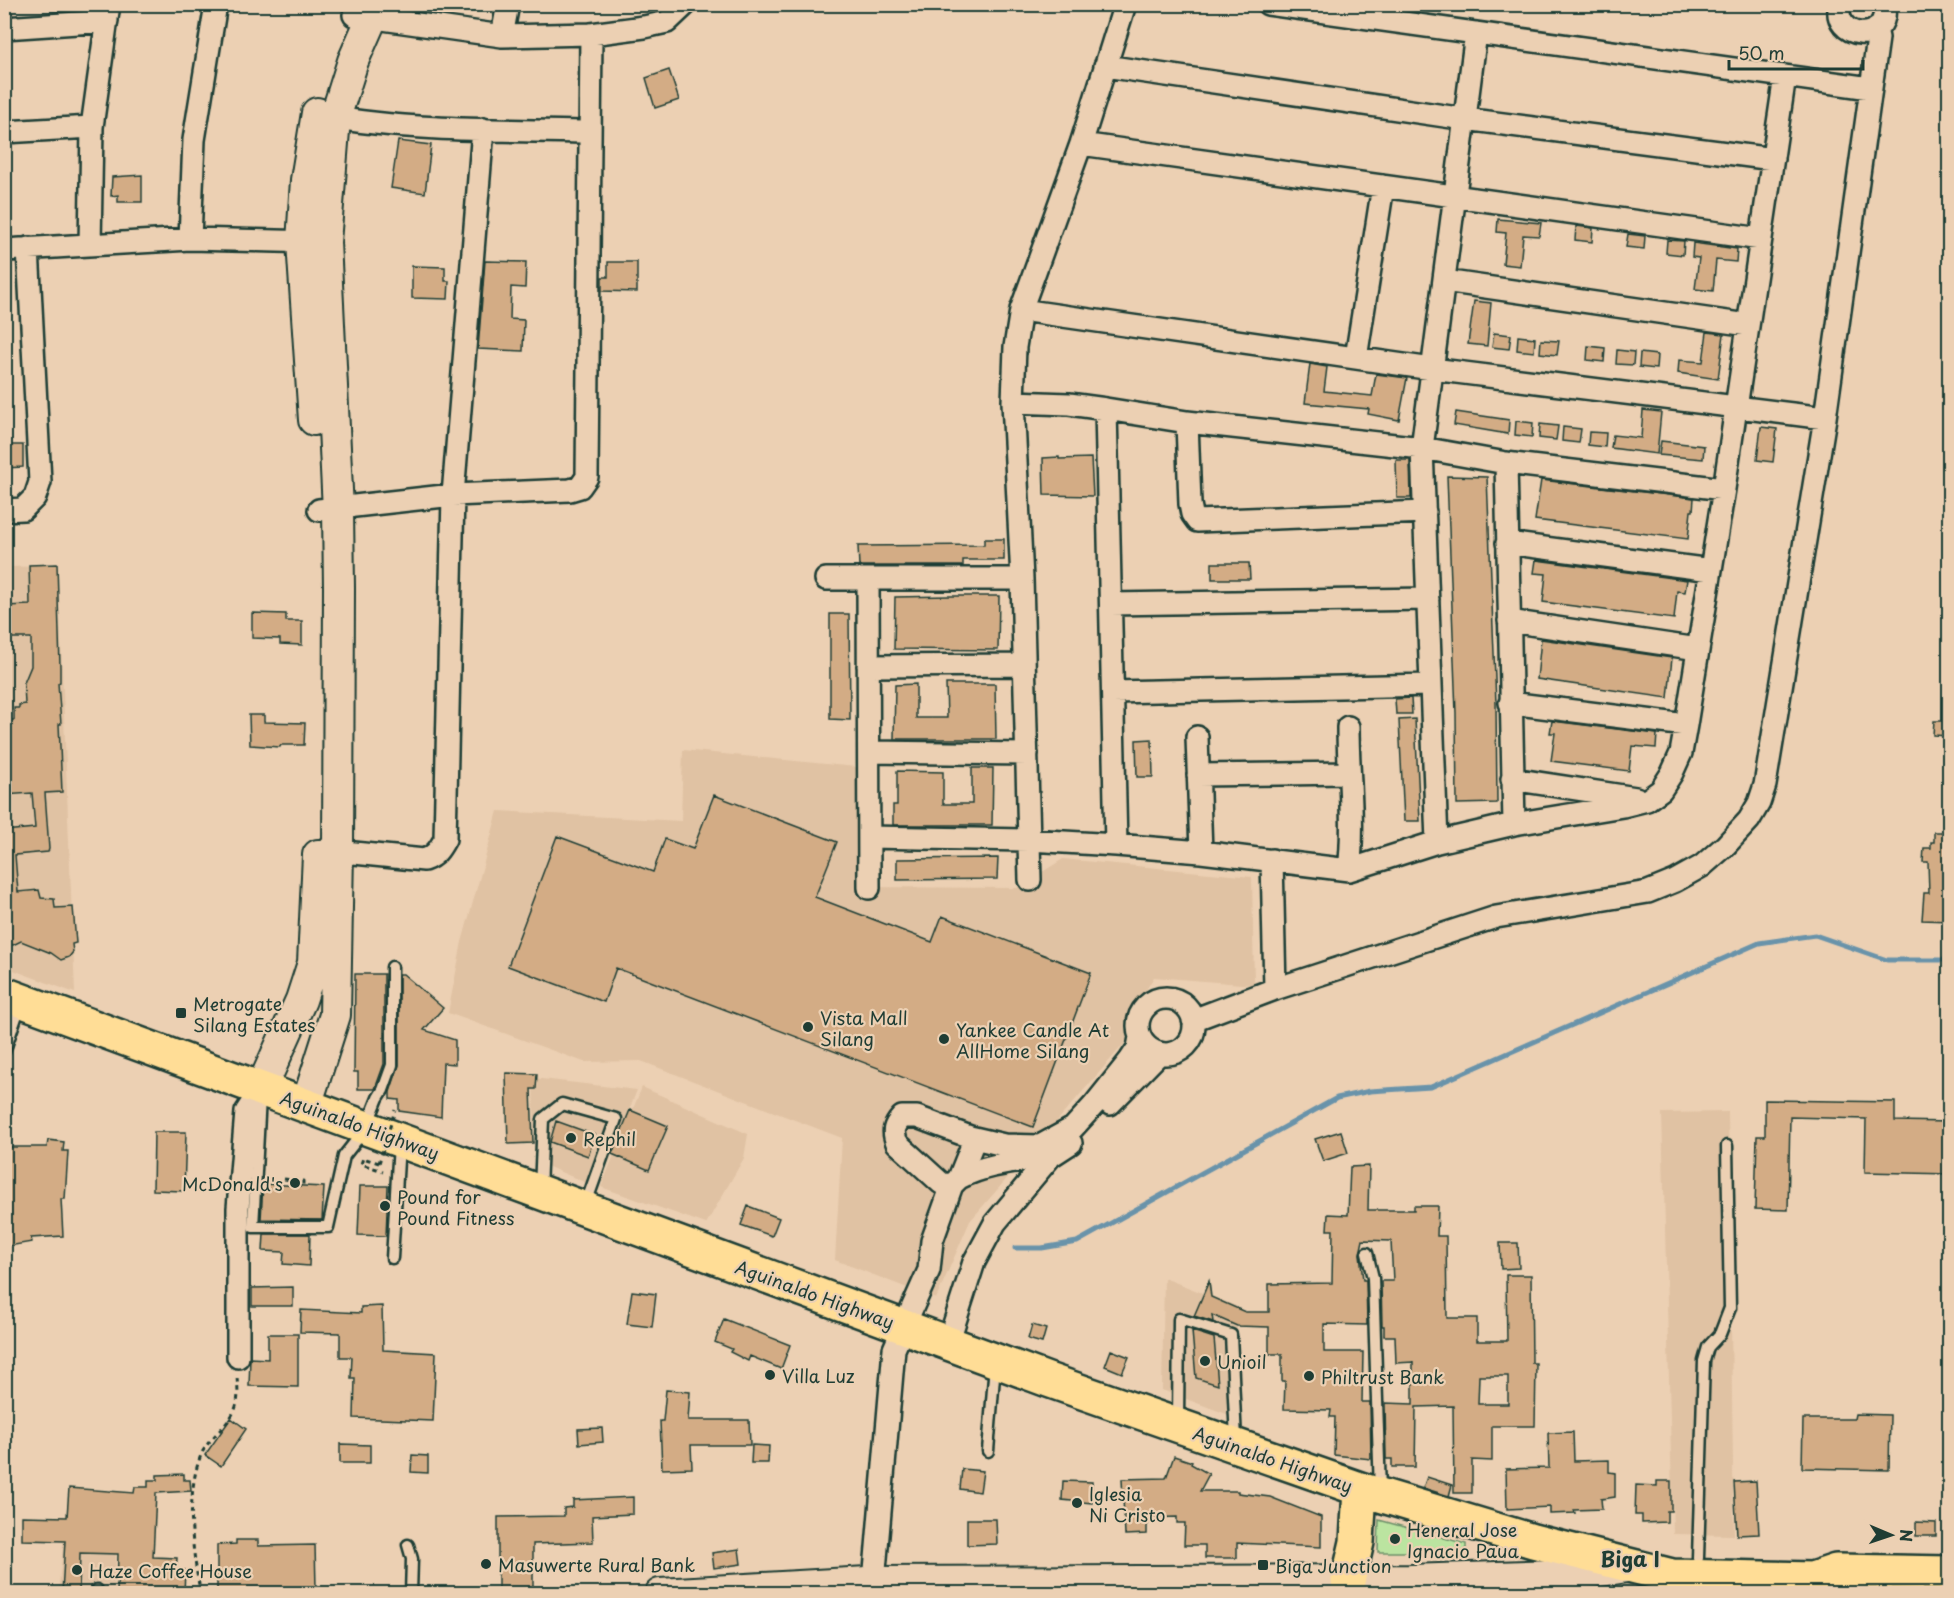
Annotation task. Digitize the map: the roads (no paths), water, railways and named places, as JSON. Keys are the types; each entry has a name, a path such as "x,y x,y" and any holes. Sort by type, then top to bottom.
{"main road":[{"name":"Aguinaldo Highway","path":"13,997 1178,1426 1370,1492 1533,1541 1635,1566 1675,1557 1708,1580 1811,1560 1832,1578 1950,1573"},
{"path":"1348,1581 1370,1492"}],"street":[{"path":"190,239 194,140 216,4"},
{"path":"502,36 508,4"},
{"path":"306,1106 335,1015 328,851 329,510 314,242 326,116 353,61 366,10 502,36 591,34 644,27 667,22 686,4"},
{"path":"1030,880 1022,579 1013,402 1016,347 1022,310 1081,144 1125,4"},
{"path":"1268,4 1870,88"},
{"path":"1840,4 1841,20 1848,30 1859,34 1872,33 1881,25 1886,14 1884,4"},
{"path":"4,28 108,13 92,127 90,245"},
{"path":"1193,1020 1275,989 1496,917 1648,892 1675,881 1702,866 1749,820 1760,802 1765,785 1825,418 1878,38 1876,29"},
{"path":"1437,842 1422,448 1476,33"},
{"path":"329,510 453,495 570,490 580,487 586,477 591,34"},
{"path":"1105,66 1465,118 1773,159"},
{"path":"869,837 1029,840 1116,845 1201,852 1349,870 1437,842 1514,824 1647,800 1661,790 1681,753 1686,725 1724,489 1785,76"},
{"path":"326,116 358,122 590,132"},
{"path":"4,132 92,127"},
{"path":"328,851 424,860 432,857 439,850 445,839 453,495 483,129"},
{"path":"1081,144 1761,238"},
{"path":"1356,358 1383,186"},
{"path":"4,250 190,239 314,242"},
{"path":"4,510 23,509 35,497 40,482 28,248"},
{"path":"1444,282 1748,325"},
{"path":"1022,310 1432,369 1825,418"},
{"path":"1013,402 1069,404 1187,422 1422,448 1506,463 1724,489"},
{"path":"1106,409 1116,845"},
{"path":"1187,422 1190,504 1192,514 1197,521 1425,512"},
{"path":"1506,463 1514,824"},
{"path":"1507,543 1711,570"},
{"path":"826,579 1022,579"},
{"path":"868,579 869,888"},
{"path":"1111,604 1428,599"},
{"path":"1509,621 1698,649"},
{"path":"868,666 1024,665"},
{"path":"1113,693 1430,685"},
{"path":"1510,703 1686,725"},
{"path":"1348,727 1348,773 1353,840 1349,870"},
{"path":"1197,737 1201,852"},
{"path":"869,752 1027,754"},
{"path":"1198,775 1348,773"},
{"path":"1512,780 1647,800"},
{"path":"238,1357 238,1208 246,1112 261,1089 301,1000 313,963 328,851"},
{"path":"1272,860 1275,989"},
{"path":"1051,1156 1004,1163 976,1170 955,1182 941,1183 897,1143 893,1134 894,1126 902,1117 917,1117 970,1137 1004,1145 1040,1146 1072,1128 1130,1060 1138,1048 1140,1037 1138,1020 1142,1012 1154,1000 1171,998 1178,1000 1185,1005 1193,1020 1192,1036 1183,1048 1168,1054 1148,1048 1140,1037"},
{"path":"948,1343 974,1262 995,1223 1051,1156 1079,1138 1160,1053"},
{"path":"869,1586 894,1349 929,1270 932,1241 971,1148 970,1137"},
{"path":"672,1593 869,1586 1249,1580 1553,1585 1582,1574 1635,1566"}],"lane":[{"path":"261,1089 253,1227 328,1227 344,1156 366,1128 392,1065 392,967"},
{"path":"4,1052 13,997"},
{"path":"540,1192 543,1119 562,1104 616,1119 584,1209"},
{"path":"391,1138 396,1175 392,1258"},
{"path":"1708,1580 1704,1361 1708,1347 1720,1334 1730,1308 1727,1146"},
{"path":"1367,1253 1373,1278 1370,1492"},
{"path":"1178,1426 1179,1319 1231,1335 1236,1446"},
{"path":"988,1451 995,1360"},
{"path":"408,1545 412,1559 411,1593"}],"waterway":[{"path":"1015,1248 1042,1248 1077,1242 1337,1098 1370,1091 1431,1087 1759,943 1815,935 1887,960 1950,960"}],"place":[{"name":"Metrogate Silang Estates","path":"181,1013"},
{"name":"Vista Mall Silang","path":"808,1027"},
{"name":"Yankee Candle At AllHome Silang","path":"944,1039"},
{"name":"Rephil","path":"571,1138"},
{"name":"McDonald's","path":"295,1183"},
{"name":"Pound for Pound Fitness","path":"385,1206"},
{"name":"Unioil","path":"1205,1361"},
{"name":"Villa Luz","path":"770,1375"},
{"name":"Philtrust Bank","path":"1309,1376"},
{"name":"Iglesia Ni Cristo","path":"1077,1503"},
{"name":"Heneral Jose Ignacio Paua","path":"1395,1539"},
{"name":"Masuwerte Rural Bank","path":"486,1564"},
{"name":"Biga Junction","path":"1263,1565"},
{"name":"Haze Coffee House","path":"77,1570"}],"district":[{"name":"Biga I","path":"1630,1558"}]}
